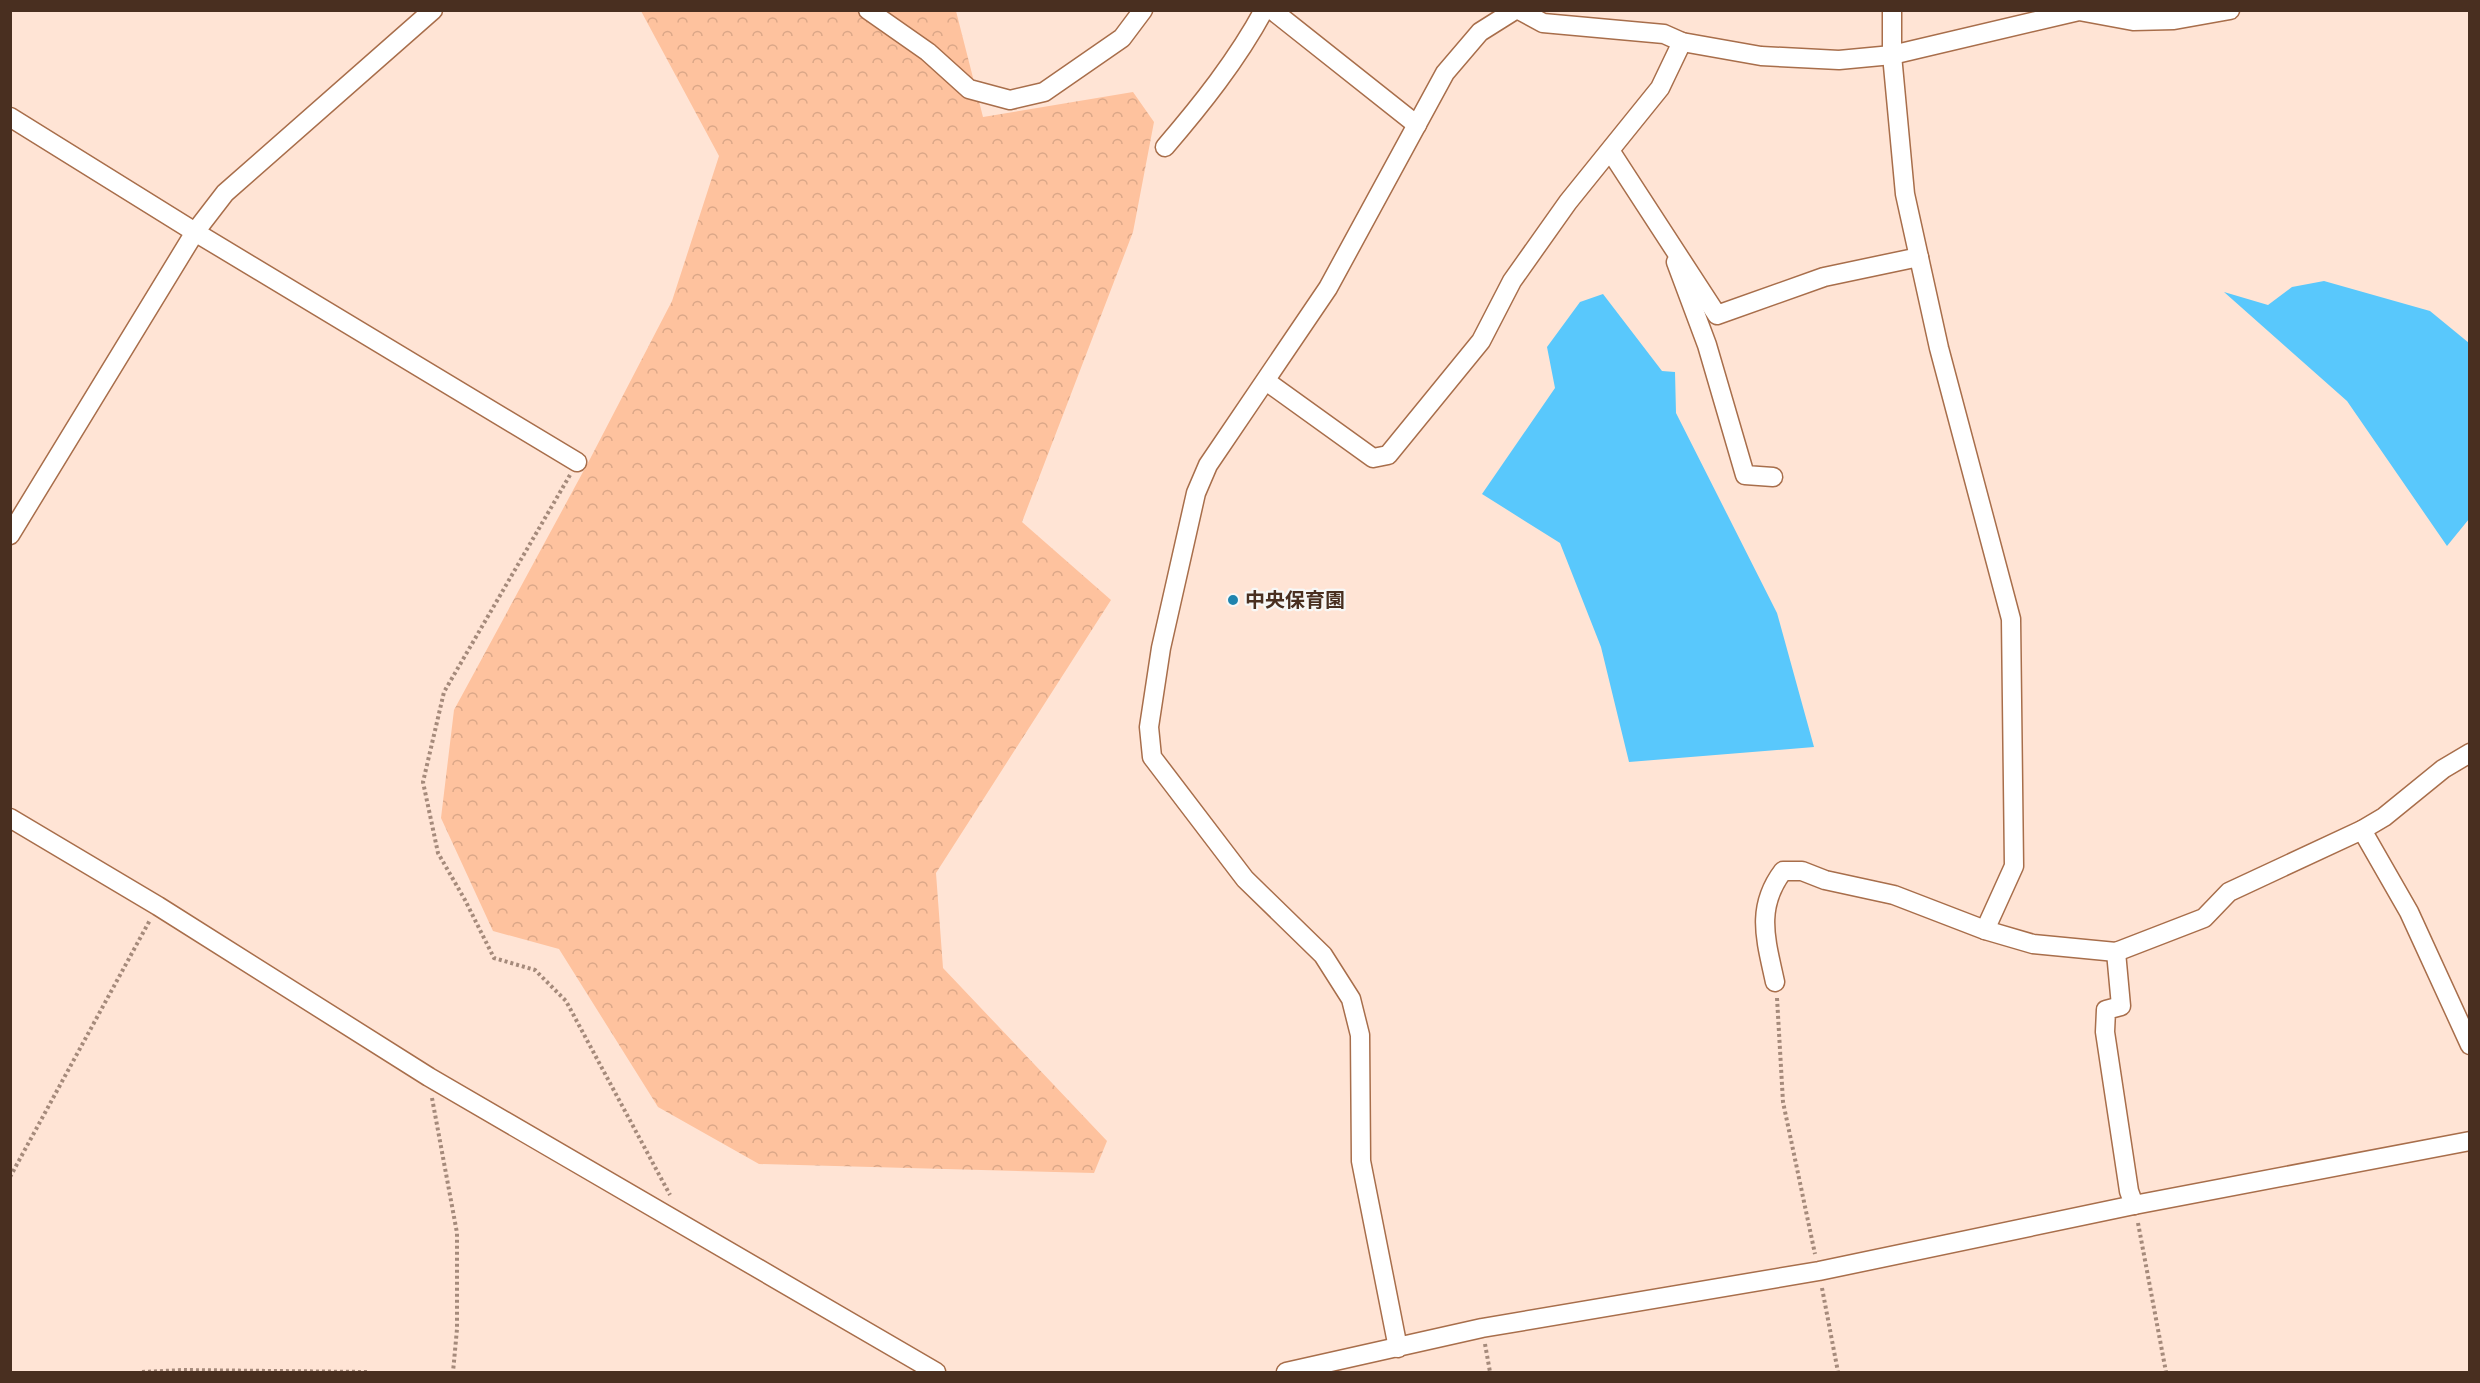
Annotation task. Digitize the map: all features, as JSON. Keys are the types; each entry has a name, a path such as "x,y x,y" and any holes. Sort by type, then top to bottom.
{"street":[{"path":"10,535 195,232 225,194 433,10"},
{"path":"868,10 928,52 969,89 1010,100 1044,92 1122,38 1143,10"},
{"path":"1165,147 1199,107 1252,32 1264,10"},
{"path":"1272,10 1417,125"},
{"path":"1398,1348 1361,1161 1360,1035 1351,999 1323,955 1245,879 1152,757 1149,727 1161,648 1196,493 1208,465 1328,288 1445,73 1480,32 1517,10 1543,23 1664,34 1682,42 1761,56 1839,60 1892,55 2079,11 2133,21 2160,15 2230,10"},
{"path":"1892,10 1892,55 1905,194 1939,348 2011,619 2014,866 1985,930"},
{"path":"1266,381 1372,458 1388,455 1481,341 1512,282 1568,202 1611,152 1660,88 1682,42"},
{"path":"10,117 195,232 578,462"},
{"path":"1611,152 1718,315 1824,277 1919,257"},
{"path":"1671,243 1679,274 1707,345 1745,475 1773,477"},
{"path":"1775,982 1764,932 1766,900 1783,871 1802,871 1825,880 1894,895 1985,930 2032,944 2116,952 2204,918 2229,892 2362,830 2384,817 2443,769 2469,753"},
{"path":"10,818 158,906 429,1077 936,1372"},
{"path":"2362,830 2409,912 2469,1045"},
{"path":"2116,952 2121,1006 2106,1010 2104,1032 2129,1191 2134,1205"},
{"path":"1286,1372 1482,1328 1819,1271 2134,1205 2469,1141"}],"path":[{"path":"578,462 444,692 423,783 438,853 494,958 535,970 566,1001 686,1227"},
{"path":"10,1178 158,906"},
{"path":"1775,982 1781,1031 1783,1102 1838,1372"},
{"path":"429,1077 457,1233 457,1329 453,1372"},
{"path":"2134,1205 2166,1372"},
{"path":"1482,1328 1490,1372"},
{"path":"142,1372 183,1370 368,1372"}],"green space":[{"path":"641,11 956,11 983,117 1133,92 1154,122 1133,232 1022,522 1111,600 936,873 943,968 1107,1141 1094,1173 759,1164 658,1107 559,949 493,931 441,818 454,710 590,459 672,301 719,156"}],"water":[{"path":"2324,281 2430,311 2469,343 2469,519 2447,546 2347,401 2224,292 2268,305 2292,287"},
{"path":"1603,294 1662,371 1675,372 1676,413 1777,613 1814,747 1629,762 1601,647 1560,543 1482,494 1555,388 1547,347 1580,302"}],"place":[{"name":"中央保育園","path":"1233,600"}]}
